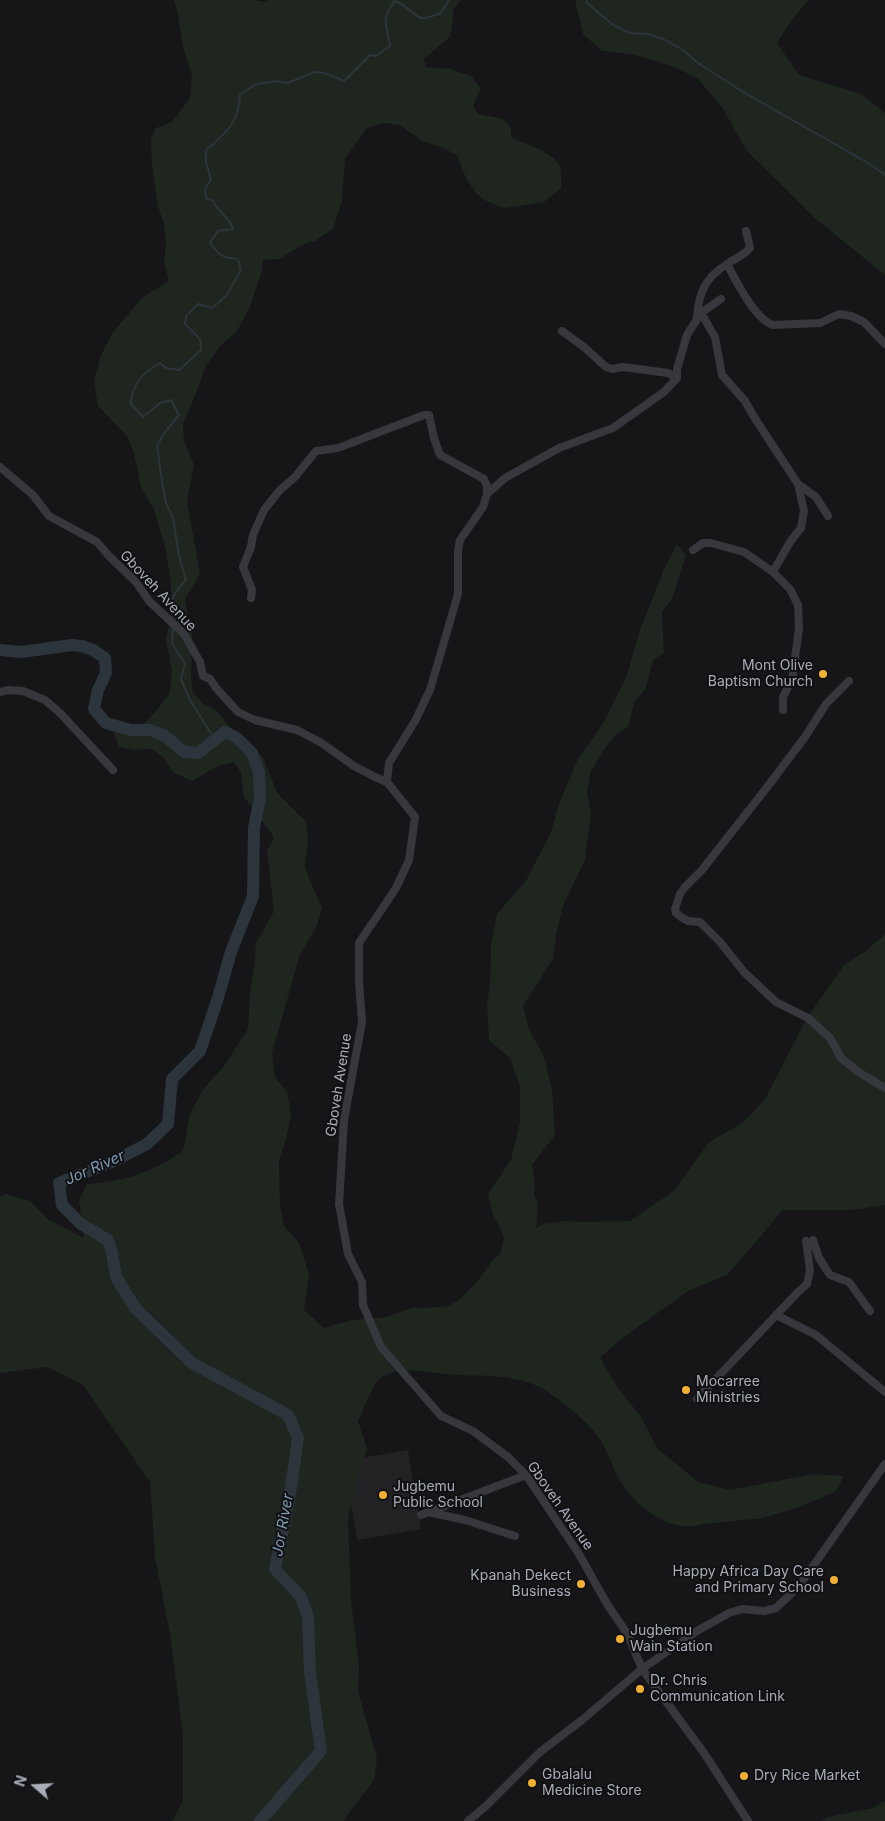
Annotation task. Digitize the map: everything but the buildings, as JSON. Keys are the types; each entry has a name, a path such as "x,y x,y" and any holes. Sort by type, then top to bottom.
{"street":[{"path":"697,321 698,301 704,284 726,264 743,256 750,248 746,231"},
{"path":"726,264 754,308 766,323 773,326 820,323 839,314 851,316 864,322 885,344"},
{"path":"487,494 505,478 559,448 613,428 664,392 677,378 677,369 687,335 701,313 721,299"},
{"path":"701,313 715,337 722,375 745,401 754,418 798,484 816,497 828,516"},
{"path":"562,330 606,367 612,369 623,367 668,373 677,378"},
{"path":"251,598 252,590 243,567 253,535 264,510 316,451 338,448 424,415 429,415 440,455 484,479 487,486 487,494 483,507 460,540 458,550 458,594 432,682 415,721 389,763 387,782"},
{"name":"Gboveh Avenue","path":"0,467 32,495 48,516 96,542 136,582 149,601 184,634 200,662 202,676 210,679 238,712 256,720 297,730 320,742 361,770 387,782 415,817 409,860 396,888 359,943 362,1022 344,1120 339,1204 348,1254 362,1282 363,1305 381,1347 441,1416 473,1431 508,1458 526,1475 579,1554 607,1604 628,1635 642,1669 704,1753 748,1821"},
{"path":"773,572 790,542 801,528 804,511 798,484"},
{"path":"693,550 703,543 711,543 744,552 773,572 790,589 798,605 799,628 792,680 783,698 783,710"},
{"path":"849,681 826,704 805,737 744,818 702,870 685,887 675,909 676,913 688,921 700,922 720,942 744,972 776,1002 808,1018 830,1038 841,1058 860,1073 885,1088"},
{"path":"0,692 8,690 23,691 45,700 60,713 113,770"},
{"path":"697,1399 807,1284 810,1270 807,1244 812,1240 819,1258 830,1275 848,1282 870,1311"},
{"path":"776,1315 816,1335 885,1392"},
{"path":"468,1821 486,1806 540,1752 582,1720 642,1669 698,1630 729,1613 742,1609 764,1611 776,1608 785,1601 799,1586 885,1464"},
{"path":"515,1536 465,1520 424,1513 526,1475"}],"shaded area":[{"path":"174,0 253,0 265,2 268,0 461,0 454,9 450,37 424,59 426,67 450,69 471,76 481,88 473,106 478,114 503,119 511,128 511,137 550,155 559,165 561,173 561,189 544,202 505,208 486,201 476,193 466,178 457,155 422,141 400,125 384,123 367,128 345,159 342,201 333,229 315,241 308,242 279,259 263,260 262,271 250,307 237,331 222,344 205,367 183,424 184,441 194,465 187,501 200,574 185,599 192,636 191,677 193,693 203,703 217,711 239,739 263,757 277,793 306,822 308,841 305,866 322,908 316,928 300,954 272,1053 275,1078 287,1091 291,1114 279,1161 280,1207 284,1226 299,1243 309,1274 304,1310 324,1328 352,1320 388,1317 413,1307 449,1306 459,1300 476,1283 501,1252 504,1237 493,1214 488,1194 511,1160 520,1122 520,1086 510,1058 489,1040 487,1004 490,985 491,945 497,914 526,881 551,832 560,801 577,761 603,723 627,675 640,630 664,569 677,544 686,555 672,599 662,612 664,653 653,660 646,688 634,702 629,726 616,734 591,771 587,792 591,813 585,860 563,906 556,934 553,959 523,1006 529,1030 543,1054 547,1069 552,1090 555,1135 532,1165 535,1187 534,1195 538,1202 536,1228 544,1224 566,1221 630,1221 674,1191 709,1142 744,1122 765,1099 807,1018 844,965 866,951 885,934 885,1205 851,1210 782,1210 727,1275 688,1291 621,1339 600,1358 616,1385 641,1417 657,1448 698,1482 730,1490 813,1474 844,1476 836,1491 802,1506 763,1518 691,1526 678,1525 666,1521 643,1508 619,1479 605,1448 594,1432 568,1407 548,1392 536,1386 511,1378 418,1371 399,1371 382,1377 373,1387 358,1421 367,1449 357,1479 348,1517 351,1601 359,1666 358,1691 377,1759 374,1780 343,1821 172,1821 183,1801 183,1734 170,1634 155,1557 150,1482 83,1385 47,1367 0,1373 0,1196 6,1194 30,1201 49,1220 84,1238 79,1200 87,1184 114,1181 137,1175 160,1165 183,1151 190,1114 204,1088 224,1066 248,1029 250,993 256,952 255,945 274,911 267,851 274,837 244,797 241,772 233,762 216,767 192,781 174,773 163,757 152,749 134,750 119,747 111,724 138,730 169,694 172,672 166,639 171,618 171,585 166,550 154,509 141,488 134,453 127,436 98,406 94,381 101,355 113,332 143,297 169,281 164,262 166,241 152,166 151,138 156,128 172,122 190,98 192,75 183,47"},
{"path":"575,0 809,0 792,19 777,43 799,75 861,94 885,113 885,275 816,219 747,151 722,107 698,79 675,67 649,59 629,54 602,51 583,34"},
{"name":"Jugbemu Public School","path":"408,1450 421,1529 357,1540 344,1461"},
{"path":"885,1802 885,1821 822,1821 828,1817 873,1808"}],"waterway":[{"path":"177,625 180,624 172,600 186,580 179,556 173,518 166,503 157,446 165,432 179,415 171,400 160,403 143,417 131,404 136,385 149,371 160,363 166,368 179,370 201,350 200,339 185,324 186,316 198,304 212,308 226,296 241,270 238,259 221,255 210,242 218,231 233,229 213,201 206,198 205,189 211,180 206,162 206,150 226,132 234,120 240,94 257,84 277,81 288,83 315,72 325,73 344,81 370,55 376,56 390,46 386,19 394,1 402,4 419,17 427,18 440,14 449,0"},
{"path":"586,0 587,3 613,25 630,33 648,34 665,40 683,50 698,63 743,92 870,164 885,175"},
{"path":"173,627 172,643 185,664 181,679 190,700 215,740 225,732"},
{"name":"Jor River","path":"0,650 21,652 72,645 93,650 105,658 106,673 98,690 94,709 106,723 131,730 150,730 165,736 184,752 198,753 225,732 237,738 252,753 259,772 260,798 254,828 253,896 231,952 200,1051 172,1079 168,1124 147,1144 114,1161 59,1183 62,1205 81,1224 108,1240 116,1277 136,1309 192,1363 288,1415 298,1438 290,1494 275,1569 301,1597 308,1617 310,1673 321,1751 260,1821"}],"place":[{"name":"Mont Olive Baptism Church","path":"823,674"},
{"name":"Mocarree Ministries","path":"686,1390"},
{"name":"Jugbemu Public School","path":"383,1495"},
{"name":"Happy Africa Day Care and Primary School","path":"834,1580"},
{"name":"Kpanah Dekect Business","path":"581,1584"},
{"name":"Jugbemu Wain Station","path":"620,1639"},
{"name":"Dr. Chris Communication Link","path":"640,1689"},
{"name":"Dry Rice Market","path":"744,1776"},
{"name":"Gbalalu Medicine Store","path":"532,1783"}]}
